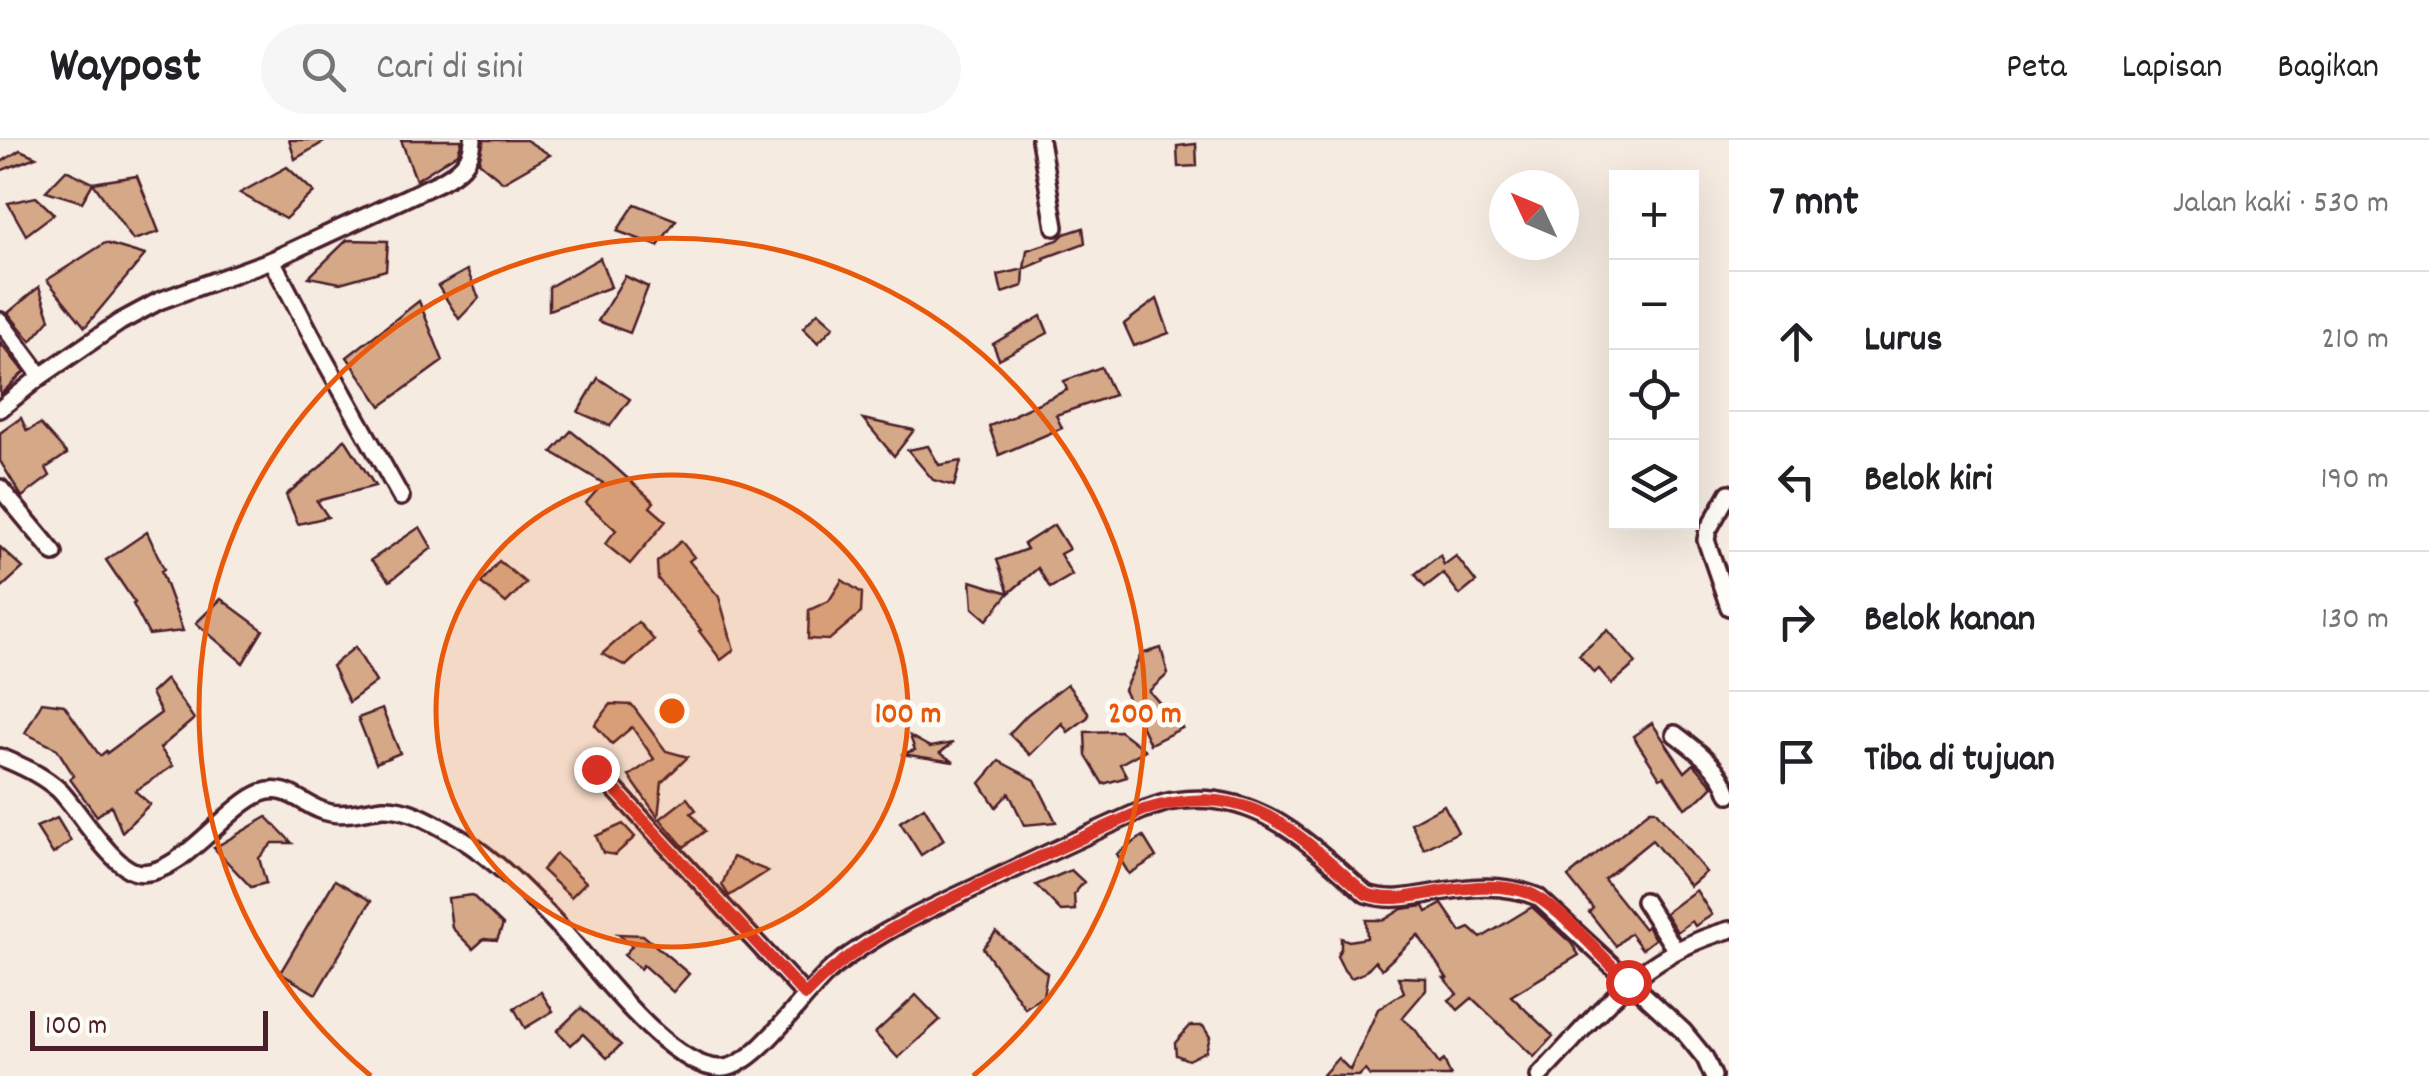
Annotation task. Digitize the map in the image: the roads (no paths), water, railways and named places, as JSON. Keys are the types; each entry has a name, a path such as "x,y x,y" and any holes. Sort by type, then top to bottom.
{"street":[{"path":"0,409 120,322 159,302 272,260 458,172 472,153 474,140"},
{"path":"1040,140 1055,227"},
{"path":"272,260 401,498"},
{"path":"0,321 41,376"},
{"path":"0,488 54,552"},
{"path":"1729,493 1706,540 1729,607"},
{"path":"1675,734 1717,772 1729,794"},
{"path":"0,756 37,774 60,792 116,858 138,872 148,872 180,858 236,808 275,789 333,814 387,808 417,815 500,867 648,1026 677,1051 710,1067 726,1068 746,1058 767,1040 832,968 903,922 1144,810 1173,801 1235,802 1264,813 1306,840 1366,894 1377,898 1407,898 1492,886 1526,892 1546,902 1683,1031 1714,1076"},
{"path":"596,769 805,995"},
{"path":"1644,901 1675,949"},
{"path":"1540,1076 1628,982 1675,949 1729,930"}]}
